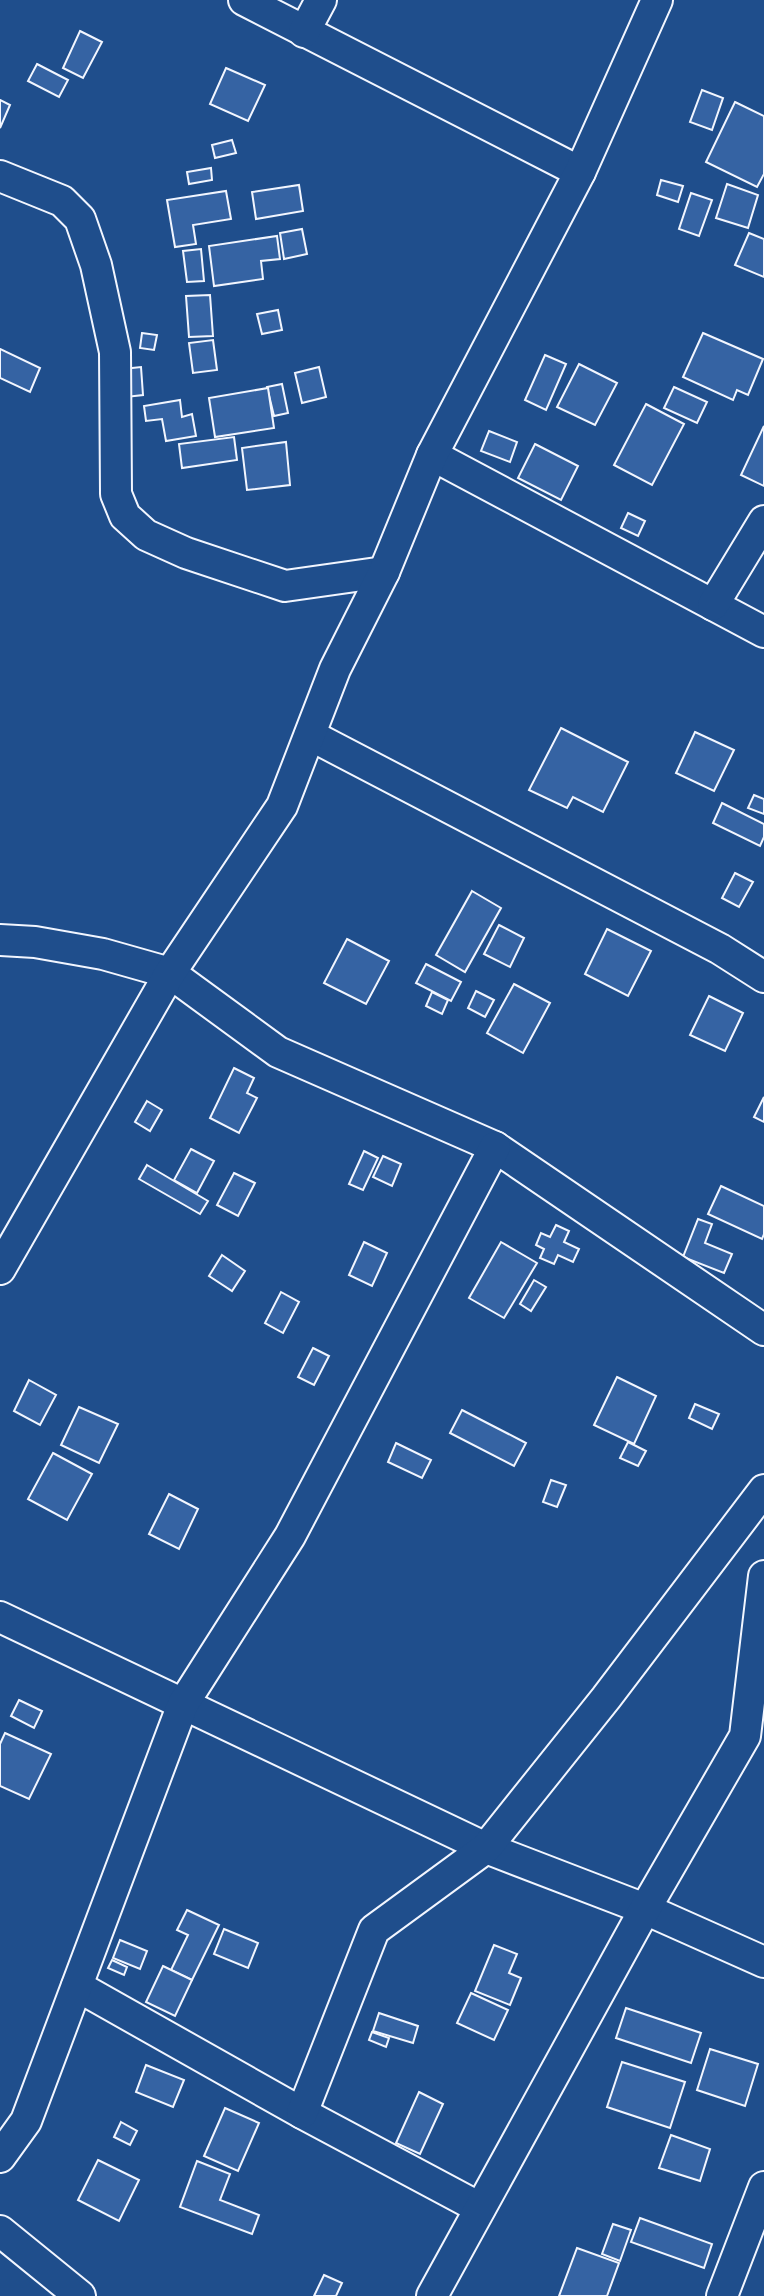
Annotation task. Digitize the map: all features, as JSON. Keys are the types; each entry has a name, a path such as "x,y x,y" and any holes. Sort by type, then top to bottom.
{"street":[{"path":"244,0 580,172"},
{"path":"304,32 321,0"},
{"path":"0,1269 170,973 282,806 335,669 384,572 432,455 580,172 657,0"},
{"path":"0,176 62,201 80,219 96,265 115,352 116,494 125,516 146,535 186,553 285,586 384,572"},
{"path":"432,455 764,632"},
{"path":"713,605 764,521"},
{"path":"310,735 720,949 764,977"},
{"path":"0,940 35,942 103,954 170,973 278,1052 495,1147 764,1330"},
{"path":"0,2157 26,2121 183,1704 290,1536 495,1147"},
{"path":"302,2113 374,1930 486,1848 606,1698 764,1490"},
{"path":"432,2296 645,1909 745,1736 764,1576"},
{"path":"0,1617 486,1848 645,1909 764,1962"},
{"path":"77,1986 302,2113 480,2208"},
{"path":"722,2296 764,2187"},
{"path":"0,2231 80,2296"}],"building":[{"path":"80,31 102,42 83,78 63,68"},
{"path":"37,64 68,80 59,97 28,81"},
{"path":"226,68 265,85 248,121 210,104"},
{"path":"702,90 723,98 712,130 690,122"},
{"path":"0,100 10,105 0,128"},
{"path":"735,102 764,116 764,174 757,187 706,162"},
{"path":"232,140 236,153 215,158 212,145"},
{"path":"211,168 212,180 189,184 187,172"},
{"path":"661,180 683,186 678,202 657,195"},
{"path":"727,184 758,195 748,228 716,218"},
{"path":"299,185 303,211 256,219 252,192"},
{"path":"226,191 231,219 193,225 196,244 175,247 167,200"},
{"path":"691,193 712,200 699,236 679,229"},
{"path":"302,229 307,254 284,259 280,233"},
{"path":"749,233 764,239 764,277 735,265"},
{"path":"277,236 280,259 261,261 263,279 214,286 209,246"},
{"path":"201,249 204,281 187,282 183,251"},
{"path":"210,295 213,336 189,337 186,296"},
{"path":"278,310 282,330 262,334 257,314"},
{"path":"142,333 157,335 154,350 140,348"},
{"path":"703,333 763,359 748,395 737,390 733,400 683,377"},
{"path":"213,340 217,370 193,373 189,343"},
{"path":"0,349 40,368 30,392 0,378"},
{"path":"545,355 566,364 546,410 525,400"},
{"path":"579,364 617,383 595,425 557,407"},
{"path":"141,367 143,395 126,397 123,369"},
{"path":"319,367 326,397 302,403 295,373"},
{"path":"282,384 288,413 274,416 267,387"},
{"path":"674,387 707,402 697,423 664,408"},
{"path":"268,388 274,428 215,437 209,398"},
{"path":"180,400 182,417 192,414 196,436 166,441 162,419 146,421 144,406"},
{"path":"646,404 684,424 652,485 614,465"},
{"path":"764,426 764,486 741,475"},
{"path":"489,431 517,442 510,462 481,451"},
{"path":"234,437 237,460 182,468 179,444"},
{"path":"286,442 290,485 247,490 242,448"},
{"path":"535,444 578,466 561,500 518,478"},
{"path":"628,513 645,521 638,536 621,528"},
{"path":"561,728 628,762 603,812 573,797 567,808 529,790"},
{"path":"695,732 734,750 714,791 676,773"},
{"path":"754,795 764,799 764,814 748,808"},
{"path":"722,803 764,824 760,846 713,823"},
{"path":"735,873 753,882 739,907 722,898"},
{"path":"472,891 501,908 465,972 436,955"},
{"path":"499,925 524,938 510,967 484,954"},
{"path":"607,929 651,951 628,996 585,974"},
{"path":"347,939 389,961 366,1004 324,983"},
{"path":"426,964 461,982 451,1001 416,983"},
{"path":"514,984 550,1003 523,1053 487,1033"},
{"path":"476,991 494,1000 485,1017 468,1008"},
{"path":"432,992 448,1000 442,1014 426,1006"},
{"path":"709,996 743,1013 725,1051 690,1035"},
{"path":"234,1068 254,1078 247,1093 257,1098 239,1133 210,1118"},
{"path":"764,1097 764,1122 754,1117"},
{"path":"147,1101 162,1110 150,1131 135,1122"},
{"path":"191,1149 214,1161 197,1193 174,1180"},
{"path":"364,1151 378,1158 363,1190 349,1184"},
{"path":"383,1156 401,1164 392,1186 373,1177"},
{"path":"147,1165 208,1201 200,1214 139,1179"},
{"path":"234,1173 255,1183 238,1216 217,1205"},
{"path":"721,1186 764,1206 762,1239 708,1214"},
{"path":"698,1219 712,1224 705,1243 732,1254 724,1273 683,1257"},
{"path":"556,1225 569,1231 564,1242 579,1249 573,1262 558,1255 554,1264 540,1258 544,1249 536,1245 541,1233 550,1237"},
{"path":"364,1242 387,1253 372,1286 349,1275"},
{"path":"501,1242 537,1263 504,1318 469,1298"},
{"path":"222,1255 245,1271 232,1291 209,1276"},
{"path":"534,1280 546,1287 531,1311 520,1304"},
{"path":"281,1292 299,1302 283,1333 265,1323"},
{"path":"313,1348 329,1356 314,1385 298,1377"},
{"path":"617,1377 656,1396 634,1444 594,1425"},
{"path":"29,1380 56,1395 40,1425 14,1411"},
{"path":"695,1404 719,1414 712,1429 689,1418"},
{"path":"79,1407 118,1424 99,1463 61,1445"},
{"path":"462,1410 526,1443 514,1466 450,1433"},
{"path":"628,1442 646,1451 638,1466 620,1458"},
{"path":"396,1443 431,1460 422,1478 388,1462"},
{"path":"53,1453 92,1474 67,1520 28,1499"},
{"path":"551,1480 566,1485 557,1507 543,1502"},
{"path":"169,1494 198,1509 179,1549 149,1534"},
{"path":"19,1700 42,1711 34,1728 11,1716"},
{"path":"5,1733 51,1754 29,1799 0,1786 0,1744"},
{"path":"187,1910 219,1925 192,1980 171,1970 188,1935 177,1930"},
{"path":"224,1929 258,1943 248,1968 214,1954"},
{"path":"120,1940 147,1951 140,1969 113,1958"},
{"path":"494,1945 517,1954 509,1973 521,1978 510,2005 475,1991"},
{"path":"112,1960 127,1967 124,1975 108,1968"},
{"path":"163,1966 192,1980 175,2016 146,2002"},
{"path":"471,1993 508,2010 494,2040 457,2023"},
{"path":"626,2008 701,2033 691,2063 616,2038"},
{"path":"379,2013 418,2026 413,2043 373,2031"},
{"path":"372,2032 389,2038 386,2047 369,2040"},
{"path":"710,2049 758,2064 745,2106 697,2090"},
{"path":"622,2062 685,2082 670,2128 607,2107"},
{"path":"146,2065 184,2080 173,2107 136,2092"},
{"path":"419,2092 443,2104 420,2154 396,2143"},
{"path":"225,2108 259,2123 238,2171 204,2156"},
{"path":"121,2122 137,2131 130,2145 114,2137"},
{"path":"671,2135 710,2149 700,2181 659,2168"},
{"path":"98,2160 139,2180 119,2221 78,2200"},
{"path":"197,2161 230,2174 220,2200 259,2215 252,2234 180,2207"},
{"path":"640,2218 712,2244 704,2268 631,2242"},
{"path":"613,2224 631,2230 620,2261 602,2254"},
{"path":"577,2248 619,2263 607,2296 559,2296"},
{"path":"324,2275 342,2283 336,2296 314,2296"}]}
